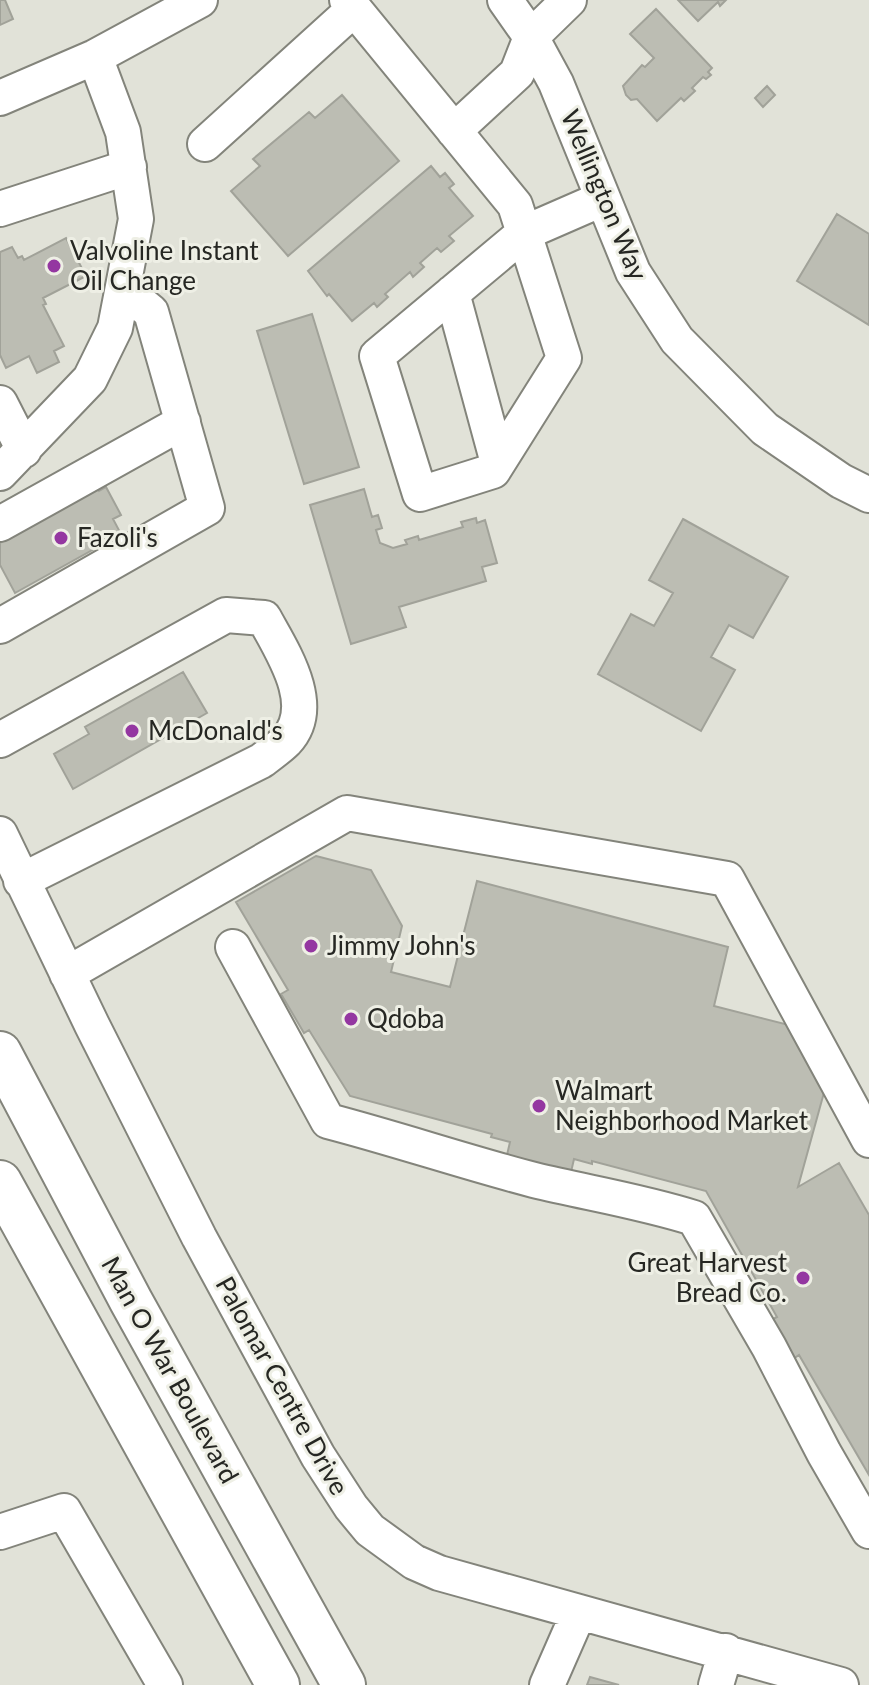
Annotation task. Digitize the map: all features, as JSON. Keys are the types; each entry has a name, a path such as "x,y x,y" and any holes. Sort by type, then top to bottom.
{"main road":[{"name":"Man O War Boulevard","path":"0,1053 117,1275 344,1685"},
{"path":"0,1182 278,1685"}],"street":[{"path":"0,98 95,57 200,0"},
{"name":"Wellington Way","path":"505,0 531,37 556,83 633,272 677,340 765,429 841,481 869,495"},
{"path":"454,131 517,73 531,37 569,0"},
{"path":"205,144 350,4 515,205 524,233 564,358 493,471 420,494 377,356 524,233 602,199"},
{"path":"12,462 90,379 115,328 123,289 136,219 123,132 95,57"},
{"path":"0,209 129,167"},
{"path":"0,626 207,508 151,312 123,289"},
{"path":"452,293 498,463"},
{"path":"0,403 12,462"},
{"path":"0,524 183,422"},
{"path":"0,740 226,615 264,618 285,658 299,698 298,718 288,739 261,761 191,799 21,881"},
{"path":"67,974 347,813 727,879 869,1140"},
{"name":"Palomar Centre Drive","path":"0,834 199,1237 318,1456 370,1530 414,1562 439,1573 726,1651 823,1683"},
{"path":"233,947 328,1121 405,1141 481,1166 645,1202 694,1218 769,1347 869,1531"},
{"path":"0,1532 64,1511 165,1685"},
{"path":"554,1671 579,1612"},
{"path":"716,1685 726,1651"}],"building":[{"path":"0,0 5,0 13,19 0,25"},
{"path":"678,0 726,0 720,6 718,2 698,21"},
{"path":"656,9 712,68 708,72 711,75 706,79 703,77 692,88 695,91 684,101 681,98 657,121 637,99 631,100 626,95 623,86 642,65 645,67 654,58 630,34"},
{"path":"767,86 775,95 763,107 755,98"},
{"path":"342,95 399,161 288,256 231,191 260,166 253,159 309,112 315,118"},
{"path":"431,166 440,177 445,173 454,184 449,188 473,216 449,236 454,241 441,252 437,248 420,263 424,267 413,277 410,272 385,294 388,297 377,307 374,303 352,321 308,271"},
{"path":"837,214 869,234 869,325 797,281"},
{"path":"66,238 86,276 43,298 46,304 43,305 64,346 54,351 59,362 37,373 29,356 6,368 0,355 0,252 12,247 18,258 22,256 24,260"},
{"path":"312,314 359,467 304,484 257,331"},
{"name":"Fazoli's","path":"106,487 121,515 113,519 121,534 15,593 0,565 0,543 97,488 99,491"},
{"path":"364,489 372,517 378,515 382,528 376,530 380,543 393,548 407,544 405,540 418,536 419,540 463,527 461,522 476,518 477,523 485,520 497,563 482,567 486,581 399,607 406,627 351,644 310,505"},
{"path":"683,519 788,577 753,638 729,625 711,657 735,670 701,731 598,674 631,614 654,626 673,593 649,580"},
{"name":"McDonald's","path":"183,672 207,713 73,789 54,754 89,734 85,727"},
{"path":"316,856 371,870 402,926 391,972 450,987 477,881 728,947 714,1006 789,1025 825,1089 798,1187 839,1163 869,1215 869,1475 799,1355 793,1359 771,1320 777,1317 706,1191 592,1161 592,1164 574,1159 571,1172 507,1155 510,1142 491,1137 492,1134 350,1096 309,1030 304,1033 281,994 288,990 236,902"},
{"path":"590,1677 619,1685 587,1685"}],"place":[{"name":"Valvoline Instant Oil Change","path":"54,266"},
{"name":"Fazoli's","path":"61,538"},
{"name":"McDonald's","path":"132,731"},
{"name":"Jimmy John's","path":"311,946"},
{"name":"Qdoba","path":"351,1019"},
{"name":"Walmart Neighborhood Market","path":"539,1106"},
{"name":"Great Harvest Bread Co.","path":"803,1278"}]}
